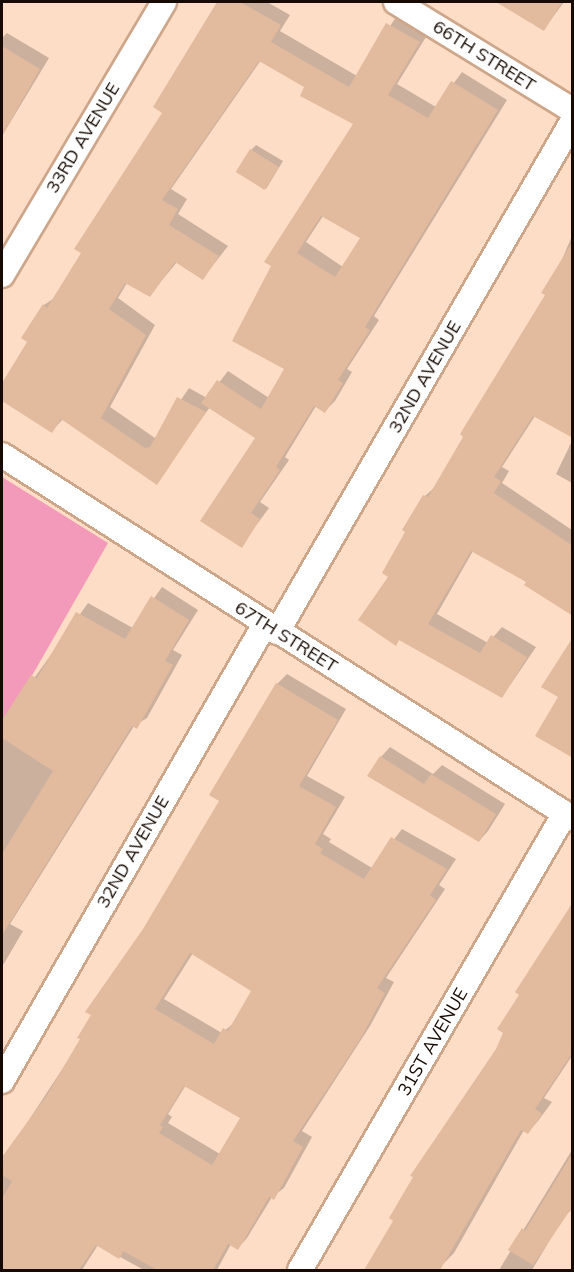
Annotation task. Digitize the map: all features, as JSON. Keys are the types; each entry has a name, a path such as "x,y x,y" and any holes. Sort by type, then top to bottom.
{"street":[{"name":"33RD AVENUE","path":"2,275 164,2"},
{"name":"66TH STREET","path":"396,2 573,110"},
{"name":"32ND AVENUE","path":"2,1081 573,122"},
{"name":"67TH STREET","path":"2,455 569,816"},
{"name":"31ST AVENUE","path":"300,1270 569,816"}],"shaded area":[{"path":"2,477 108,543 2,728"}],"building":[{"path":"217,2 240,2 281,25 271,42 349,87 386,23 420,42 388,95 428,118 451,81 498,110 365,327 370,330 338,380 343,383 325,413 314,406 276,467 280,470 251,513 260,519 242,548 200,521 255,438 201,403 217,380 261,409 284,369 232,341 271,266 264,262 353,124 300,96 304,87 259,61 162,200 178,209 169,225 219,256 203,280 175,262 150,297 125,283 109,309 146,335 101,418 145,448 150,447 177,397 206,412 157,485 61,419 52,433 2,401 2,383 27,342 21,338 43,304 47,308 81,253 74,249 162,113 153,107","holes":["321,216 360,238 335,277 297,253"]},
{"path":"496,2 562,2 544,31"},
{"path":"2,46 40,69 2,136"},
{"path":"250,149 279,167 265,190 236,172"},
{"path":"573,241 573,438 533,416 494,477 501,481 494,493 573,546 573,616 524,585 526,582 471,551 428,624 480,653 491,635 527,657 502,698 399,640 396,646 358,620 388,577 382,573 405,532 402,530 423,495 428,497 463,437 460,434 545,295 541,293"},
{"path":"151,596 189,620 165,661 173,665 137,729 132,726 2,935 2,854 53,771 2,738 2,720 31,675 37,678 76,612 125,639"},
{"path":"573,637 573,758 535,736 558,697 541,687"},
{"path":"276,683 338,720 299,786 336,807 315,844 323,849 320,853 364,879 391,837 447,869 430,895 436,900 377,988 385,993 361,1038 293,1141 303,1147 274,1200 269,1197 238,1250 228,1244 213,1270 157,1270 123,1251 119,1259 96,1245 79,1270 2,1270 2,1199 12,1181 2,1175 2,1157 47,1095 80,1039 77,1038 91,1015 85,1012 143,929 219,801 209,795","holes":["190,953 251,991 228,1031 223,1028 214,1044 155,1009","184,1086 240,1118 212,1165 159,1133 163,1127 160,1125"]},
{"path":"380,756 424,784 431,774 496,814 479,842 367,776"},
{"path":"573,902 573,1052 535,1109 542,1114 528,1134 521,1130 440,1270 364,1270 393,1221 389,1218 413,1177 410,1176 496,1049 503,1033 497,1029 519,995 515,992"},
{"path":"573,1152 573,1206 533,1265 508,1250 522,1228 525,1231"}]}
